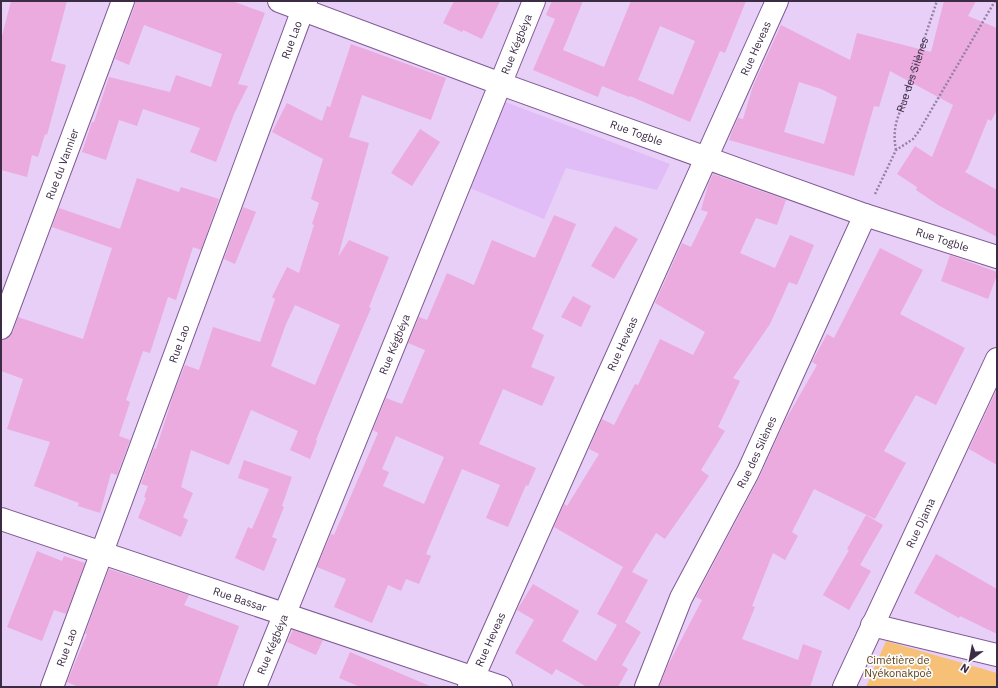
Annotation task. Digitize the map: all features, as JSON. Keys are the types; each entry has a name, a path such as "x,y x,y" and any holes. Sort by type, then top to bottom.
{"street":[{"name":"Rue du Vannier","path":"1,328 123,1"},
{"name":"Rue Togble","path":"279,1 304,5 501,84 865,215 997,257"},
{"name":"Rue Kégbéya","path":"255,687 534,1"},
{"name":"Rue Heveas","path":"472,682 777,1"},
{"name":"Rue Lao","path":"52,687 304,5"},
{"name":"Rue des Silènes","path":"646,687 681,598 748,472 865,215"},
{"name":"Rue Djama","path":"844,687 997,359"},
{"name":"Rue Bassar","path":"1,520 285,614 472,682 501,687"},
{"path":"872,625 997,656"}],"path":[{"name":"Rue des Silènes","path":"896,150 894,129 937,1"},
{"path":"865,215 896,150 913,139 919,131 995,1"}],"shaded area":[{"path":"503,101 670,164 657,190 566,168 544,219 465,186"}],"green space":[{"name":"Cimétière de Nyékonakpoè","path":"886,641 997,673 997,687 866,687"}],"building":[{"path":"11,1 67,1 51,61 66,65 47,135 45,134 38,157 32,155 27,177 1,170 1,40"},
{"path":"135,1 232,1 265,13 238,84 248,86 234,114 216,162 190,152 200,128 143,109 137,126 119,120 106,160 82,152 109,77 170,92 176,75 211,87 222,54 144,25 129,65 115,59 135,5"},
{"path":"454,1 500,1 482,39 443,23"},
{"path":"552,1 583,1 563,50 604,67 631,1 746,1 725,53 720,51 690,122 630,96 629,97 602,86 598,97 533,70 555,19 546,15","holes":["660,26 695,41 673,95 638,80"]},
{"path":"944,1 976,1 968,16 997,28 997,110 991,121 988,119 965,172 997,190 997,237 938,205 916,190 917,187 897,174 915,146 932,157 953,105 890,71 879,107 874,106 854,176 729,140 738,118 743,119 753,86 781,25 850,60 857,33 931,52","holes":["799,82 821,89 837,97 824,144 784,132"]},
{"path":"351,44 446,78 431,120 362,95 349,137 369,143 338,257 349,240 389,257 369,307 371,308 316,440 317,441 310,459 290,450 298,431 251,410 229,465 191,450 181,487 193,493 183,517 188,520 181,537 138,518 146,498 144,497 148,486 141,484 154,448 156,449 174,393 185,365 199,370 213,327 260,342 275,299 272,297 287,267 299,273 314,225 312,224 319,203 311,199 323,159 272,132 287,103 322,121 327,106 330,107","holes":["295,305 340,325 315,385 271,366 286,324"]},
{"path":"420,129 440,142 412,186 391,173"},
{"path":"713,174 786,200 777,225 756,218 740,253 775,268 790,235 814,245 797,285 789,282 770,324 733,378 740,381 718,427 725,431 701,470 709,476 665,539 656,533 632,572 648,580 625,622 641,632 622,665 628,669 618,687 587,687 556,669 552,675 515,653 534,620 517,610 533,584 579,611 562,641 596,661 617,625 597,614 623,567 554,527 564,504 567,506 599,454 589,449 602,419 614,425 635,384 638,385 660,339 693,355 705,332 655,303 682,243 691,247 708,212 701,210 708,185"},
{"path":"137,178 179,192 181,187 219,199 201,250 193,247 176,300 168,297 150,353 143,351 126,400 130,402 119,436 130,440 117,475 111,473 100,513 78,506 79,503 34,486 50,442 7,429 23,379 1,371 1,340 9,337 13,332 18,317 83,339 112,248 52,227 59,208 120,229"},
{"path":"243,207 256,212 235,264 224,259"},
{"path":"554,215 576,224 532,329 544,335 531,367 555,377 542,406 503,389 479,444 536,468 528,486 526,485 508,527 486,518 500,485 462,469 426,554 431,556 419,584 406,579 401,591 388,585 372,623 334,607 346,579 317,567 331,534 334,535 378,433 373,430 386,398 402,404 425,350 408,343 419,317 427,320 447,273 474,285 492,240 535,258","holes":["396,436 444,457 424,504 383,486 389,472 382,469"]},
{"path":"615,226 638,239 614,279 591,266"},
{"path":"880,248 923,270 900,314 965,348 936,405 916,395 884,451 906,463 875,519 814,489 792,532 798,536 785,560 773,553 752,606 755,607 742,639 798,660 803,644 822,651 810,687 659,687 668,665 702,600 696,597 759,478 785,421 817,365 812,362 827,334 834,338"},
{"path":"950,255 997,272 988,299 941,281"},
{"path":"573,296 591,306 581,327 561,317"},
{"path":"997,389 997,465 969,449"},
{"path":"244,460 292,477 282,506 284,507 272,537 277,539 264,571 235,558 248,527 252,529 269,489 238,478"},
{"path":"866,515 883,525 860,565 871,571 849,610 823,595 849,550 847,549"},
{"path":"37,551 62,561 64,556 85,563 66,614 54,610 42,641 7,627"},
{"path":"936,554 997,589 997,634 960,616 959,618 914,593"},
{"path":"109,569 189,595 184,605 239,626 217,687 79,687 67,682 87,634 85,634"},
{"path":"293,630 323,640 316,655 287,642"},
{"path":"350,652 432,687 360,687 339,678"}]}
